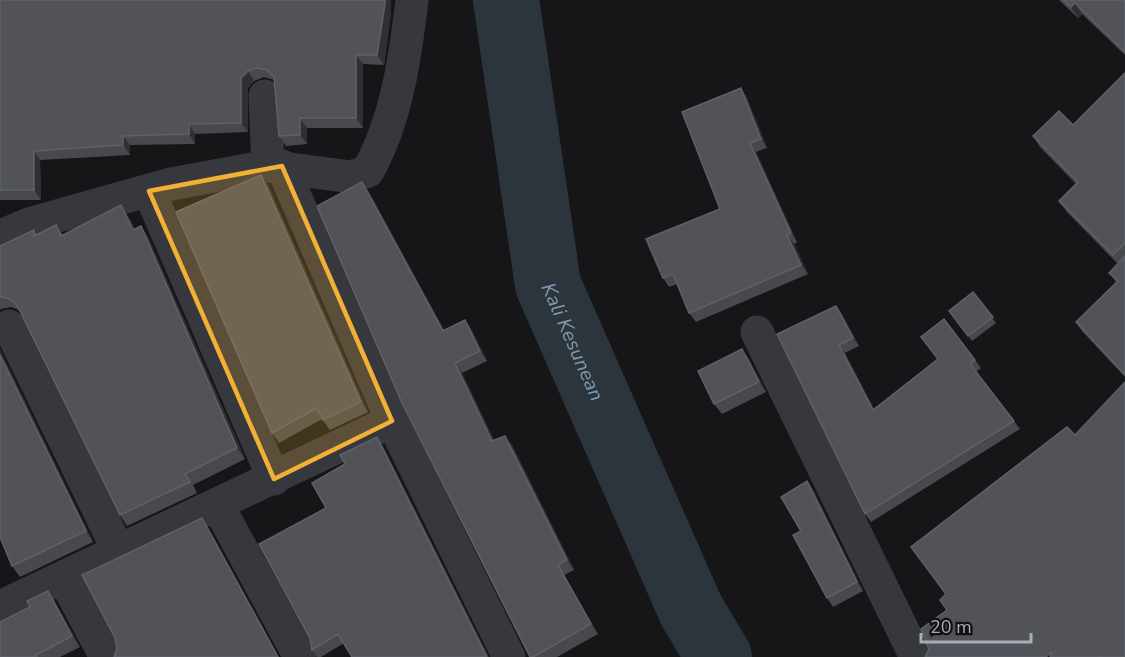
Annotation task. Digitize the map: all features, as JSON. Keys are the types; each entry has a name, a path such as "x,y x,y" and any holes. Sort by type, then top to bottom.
{"street":[{"path":"0,236 29,224 149,191 275,166 351,177 368,171 390,124 407,40 412,0"},
{"path":"265,96 275,166 392,421 509,657"},
{"path":"149,191 274,479"},
{"path":"9,326 119,552"},
{"path":"757,332 916,657"},
{"path":"0,607 274,479 392,421"},
{"path":"217,504 300,657"},
{"path":"64,578 106,657"}],"highlighted area":[{"path":"282,166 392,421 274,479 149,191"}],"building":[{"path":"0,0 385,0 385,4 377,55 356,55 356,118 300,118 300,135 279,136 274,77 267,70 257,68 248,71 241,78 241,123 189,124 189,134 123,136 123,145 34,151 34,190 0,190"},
{"path":"1063,0 1125,0 1125,52 1075,3 1071,7"},
{"path":"1125,73 1125,243 1113,255 1059,201 1078,182 1033,136 1059,111 1073,125"},
{"path":"741,88 761,139 750,143 791,233 787,235 801,265 689,313 673,274 663,278 646,239 720,209 682,112"},
{"path":"261,175 361,402 323,420 317,408 272,433 176,212"},
{"path":"362,182 443,331 465,320 480,351 455,363 492,441 505,436 567,560 558,565 591,624 533,657 530,657 402,403 317,206"},
{"path":"121,205 133,230 141,226 237,448 185,474 190,482 120,515 18,307 12,300 0,297 0,246 34,230 34,236 56,225 61,236"},
{"path":"1125,256 1125,375 1076,322 1118,281 1109,273"},
{"path":"973,292 993,317 968,336 949,311"},
{"path":"836,306 853,338 839,345 873,410 938,359 921,337 944,319 975,360 970,364 1014,421 865,514 777,334"},
{"path":"742,349 759,382 714,404 698,371"},
{"path":"0,355 86,531 12,566 0,537"},
{"path":"1125,382 1125,657 1050,657 1052,652 1046,657 925,657 929,649 921,629 947,610 940,600 946,594 911,547 1067,427 1075,435"},
{"path":"377,437 487,657 352,657 338,634 312,650 310,639 259,544 326,508 312,483 345,464 340,455"},
{"path":"807,481 857,582 827,598 793,535 801,531 781,497"},
{"path":"202,518 278,657 114,657 117,648 115,638 82,575"},
{"path":"48,591 72,636 36,655 37,657 0,657 0,622 30,607 27,601"}],"waterway":[{"name":"Kali Kesunean","path":"506,0 548,285 691,610 719,657"}]}
